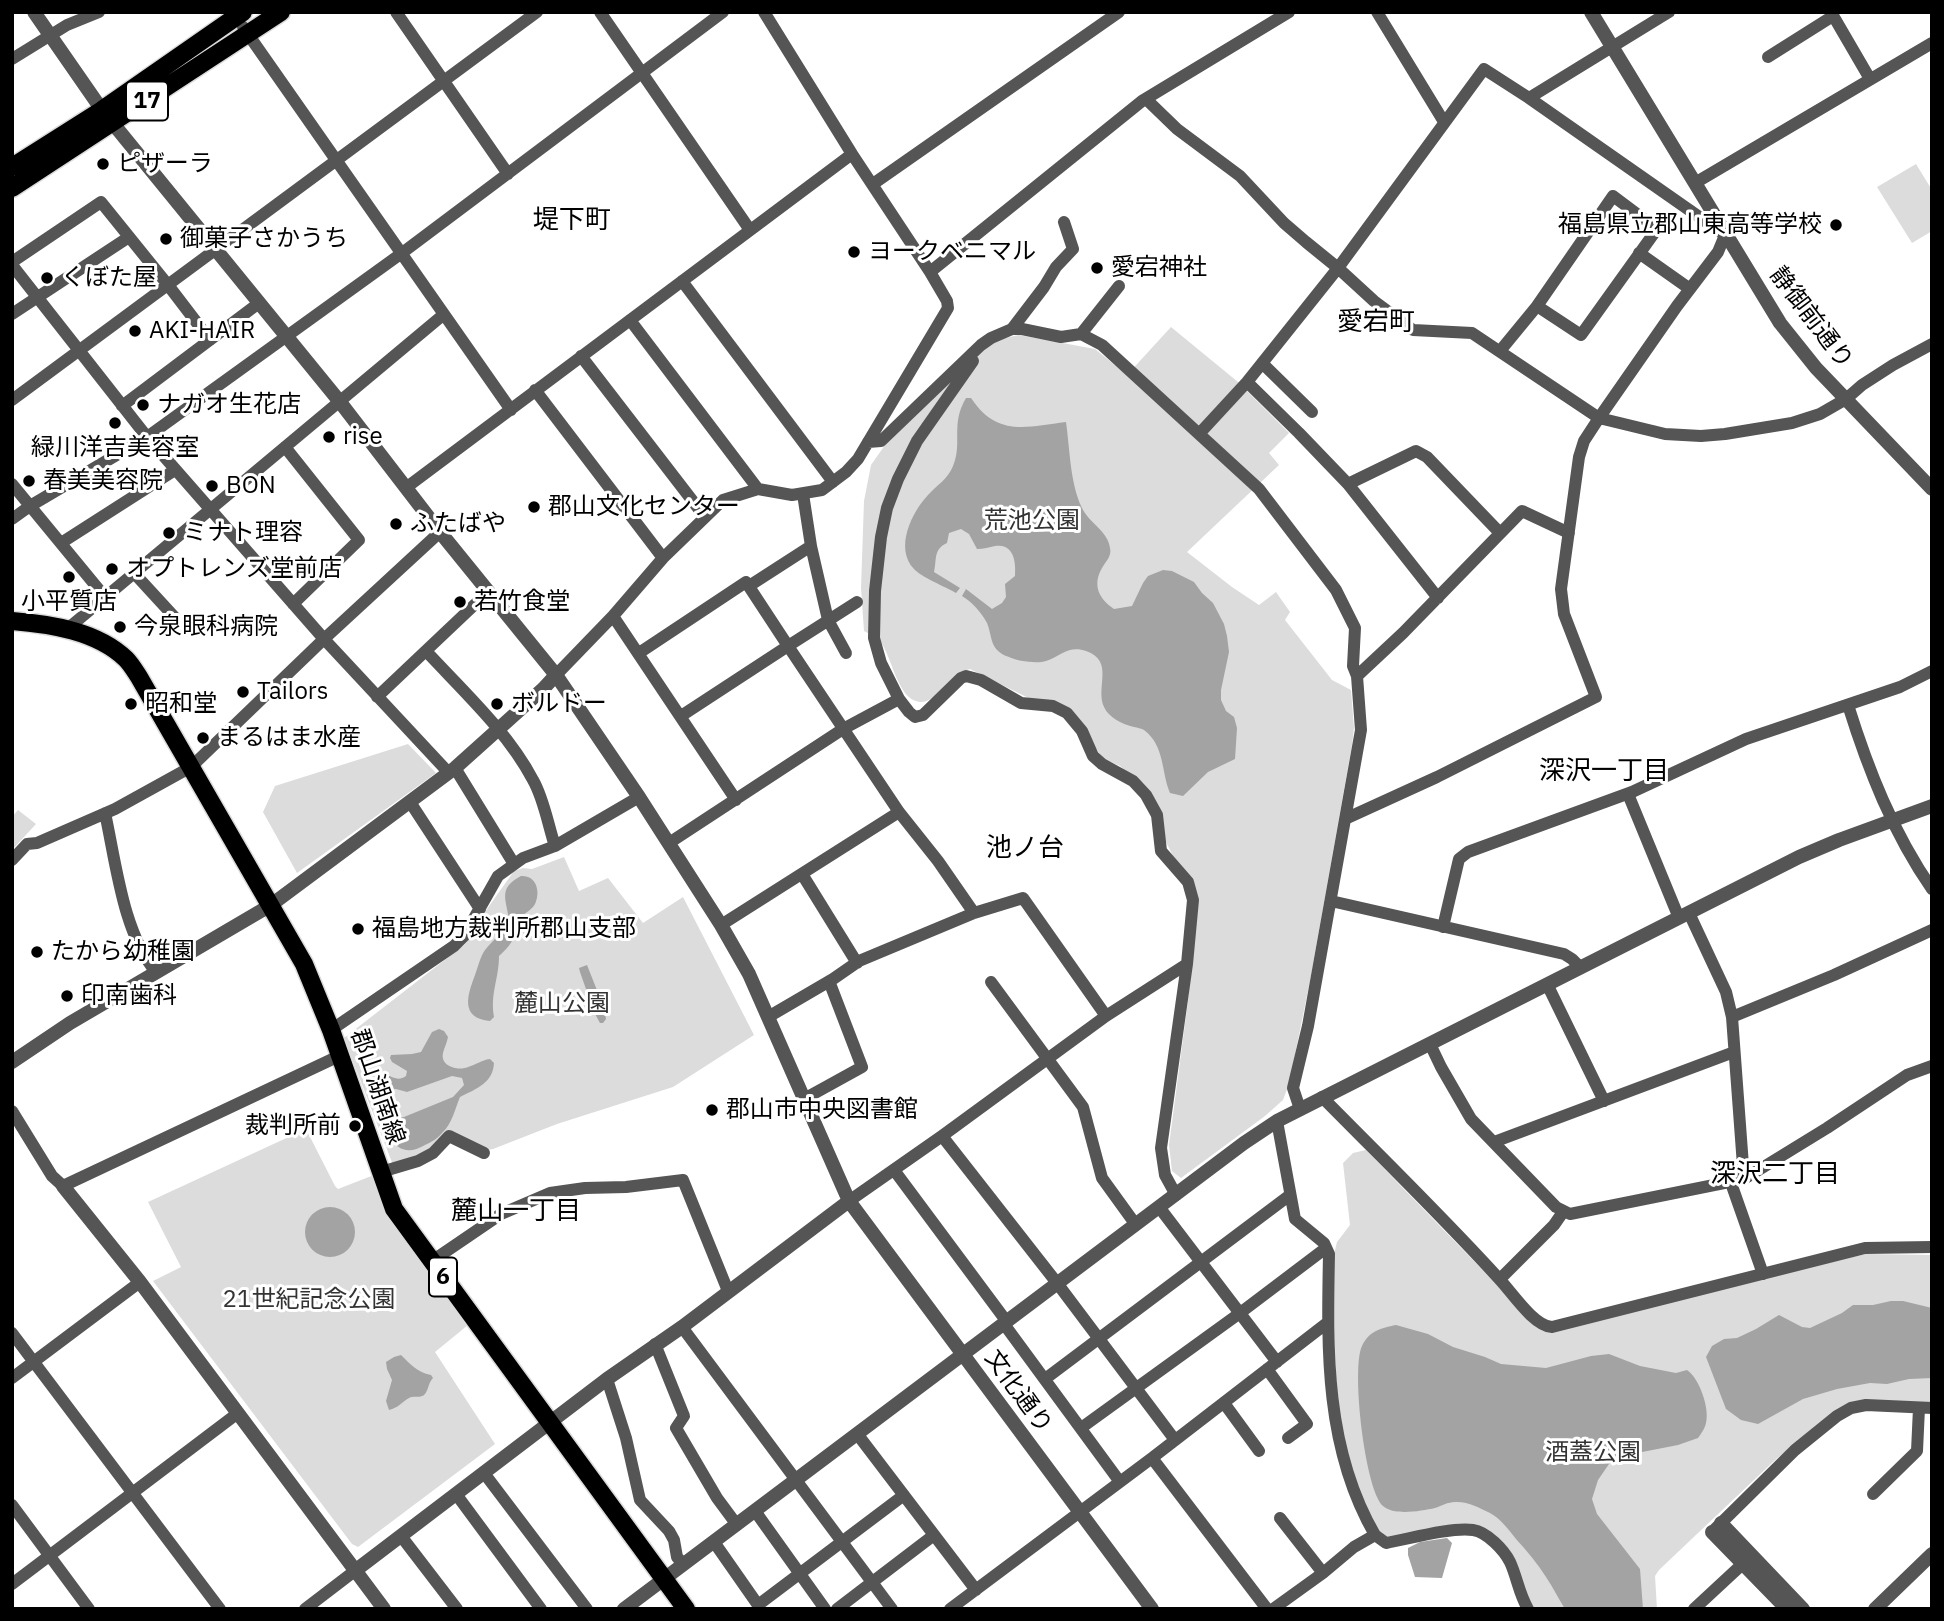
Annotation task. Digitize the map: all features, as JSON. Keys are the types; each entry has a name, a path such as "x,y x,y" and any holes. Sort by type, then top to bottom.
{"main road":[{"name":"17","path":"12,167 107,117 281,12"},
{"name":"17","path":"12,188 238,14"},
{"name":"郡山湖南線","path":"12,621 37,623 89,636 115,650 128,661 139,677 304,964 331,1030 394,1209 687,1609"}],"street":[{"name":"文化通り","path":"34,12 107,117 217,249 556,675 722,925 768,1017 849,1201 1152,1609"},
{"path":"12,59 67,25 99,12"},
{"path":"396,12 508,174"},
{"path":"12,400 537,12"},
{"path":"600,12 750,230"},
{"path":"12,519 147,437 402,253 723,12"},
{"path":"12,1062 70,1023 271,905 451,770 544,689 663,558 723,500 758,489 792,495 822,490 858,459 948,308 947,301 764,12"},
{"path":"873,184 1119,12"},
{"path":"930,272 1146,99 1266,18 1289,12"},
{"path":"1377,12 1444,122"},
{"name":"静御前通り","path":"1591,12 1780,323 1816,368 1932,489"},
{"path":"1529,97 1669,12"},
{"path":"238,14 248,34 510,410"},
{"path":"1768,57 1832,14 1870,79"},
{"path":"1695,183 1932,43"},
{"path":"1199,434 1247,382 1338,268 1485,69 1725,235 1718,252 1599,418 1584,441 1578,457 1561,589 1564,614 1596,697 1437,777 1345,819"},
{"path":"1146,99 1177,129 1240,176 1284,223 1374,301 1413,330 1472,333 1599,418 1665,434 1701,436 1791,423 1820,414 1846,399 1861,385 1932,344"},
{"path":"407,487 852,154"},
{"path":"1500,351 1537,306 1613,196 1657,229 1581,335 1537,306"},
{"path":"210,340 102,202 12,263 175,470 377,697 451,770 514,864"},
{"path":"1012,329 1056,267 1073,249 1064,222"},
{"path":"12,314 129,237"},
{"path":"1639,253 1690,289"},
{"path":"682,281 833,482"},
{"path":"1081,334 1119,286"},
{"path":"122,406 259,303"},
{"path":"66,630 443,315"},
{"path":"630,320 758,489"},
{"path":"868,442 881,441 991,338 1012,329 1061,337 1081,334 1102,345 1259,489 1336,590 1355,628 1353,666 1357,676 1361,730 1308,1026 1293,1088 1300,1109"},
{"path":"981,345 971,364 917,441 887,508 877,561 874,638 881,663 899,699 915,717 923,715 966,676 981,680 1021,702 1053,706 1067,713 1082,731 1093,756 1133,781 1146,795 1157,815 1161,851 1188,882 1193,900 1187,964 1161,1148 1166,1175 1176,1195"},
{"path":"580,356 705,517"},
{"path":"1262,363 1312,412"},
{"path":"1247,382 1348,485 1438,598"},
{"path":"536,390 663,558"},
{"path":"285,447 359,540 293,604"},
{"path":"1348,485 1416,451 1427,457 1500,533"},
{"path":"61,543 175,470"},
{"path":"12,484 105,597"},
{"path":"803,494 811,546 828,620 846,653"},
{"path":"1357,676 1438,598 1522,511 1569,533"},
{"path":"12,860 27,844 37,843 105,813 191,767 440,532"},
{"path":"749,586 811,546"},
{"path":"134,573 179,622"},
{"path":"639,653 746,582 899,812 974,912"},
{"path":"377,697 489,591"},
{"path":"681,716 857,602"},
{"path":"613,616 736,800"},
{"path":"426,651 498,730 522,762 534,782 555,846"},
{"path":"1443,927 1459,859 1464,855 1628,794 1746,739 1899,687 1932,671"},
{"path":"669,843 843,729 899,699"},
{"path":"1848,705 1891,820 1932,889"},
{"path":"1628,794 1684,915 1726,992 1732,1017 1738,1181 1763,1274"},
{"path":"331,1030 454,946 464,936 498,876 523,858 555,846 639,797"},
{"path":"410,802 480,909"},
{"path":"624,1609 1277,1121 1799,858 1932,806"},
{"path":"722,925 899,812"},
{"path":"105,813 132,929 142,954 156,972"},
{"path":"802,874 857,962"},
{"path":"768,1017 857,962 974,912 1023,898 1106,1016"},
{"path":"1331,901 1564,954 1580,967"},
{"path":"1732,1017 1834,975 1932,930"},
{"path":"305,1609 607,1379 682,1327 849,1201 1106,1016 1187,964"},
{"path":"804,1099 862,1067 829,981"},
{"path":"991,982 1083,1107 1101,1178 1136,1225"},
{"path":"1546,984 1604,1101"},
{"path":"1430,1044 1468,1114 1556,1207 1570,1214 1738,1181 1827,1128 1906,1075 1932,1066"},
{"path":"1493,1143 1734,1052"},
{"path":"63,1186 340,1056"},
{"path":"1322,1097 1500,1279 1538,1322 1547,1327 1866,1248 1932,1247"},
{"path":"12,1111 51,1175 63,1186 140,1282 384,1609"},
{"path":"1277,1121 1294,1219 1324,1244 1329,1254 1327,1323 1332,1409 1342,1457 1356,1498 1375,1535 1385,1543 1452,1531 1475,1530 1498,1545 1509,1560 1528,1609"},
{"path":"381,1172 418,1161 433,1153 449,1136 484,1153"},
{"path":"942,1136 1175,1440"},
{"path":"894,1170 1120,1482"},
{"path":"432,1261 501,1214 550,1193 684,1180 728,1291"},
{"path":"1045,1379 1290,1195"},
{"path":"1159,1208 1240,1313 1307,1424 1288,1438"},
{"path":"1500,1279 1554,1225 1563,1212"},
{"path":"1080,1428 1326,1248"},
{"path":"12,1378 140,1282"},
{"path":"950,1609 1327,1323"},
{"path":"682,1327 892,1609"},
{"path":"12,1333 220,1609"},
{"path":"655,1344 684,1416 676,1428 717,1498 737,1525"},
{"path":"607,1379 626,1438 640,1500 668,1531 674,1541 677,1556 683,1564"},
{"path":"1224,1403 1259,1451"},
{"path":"1803,1609 1781,1603 1747,1560 1716,1527 1795,1450 1851,1408 1866,1405 1926,1408 1917,1451 1873,1494"},
{"path":"12,1584 238,1413"},
{"path":"858,1435 976,1590"},
{"path":"1152,1458 1267,1609"},
{"path":"485,1473 587,1609"},
{"path":"456,1494 541,1609"},
{"path":"714,1542 758,1605 904,1495"},
{"path":"12,1505 89,1609"},
{"path":"755,1511 825,1609"},
{"path":"1280,1518 1323,1573"},
{"path":"837,1609 934,1535"},
{"path":"1273,1609 1354,1547 1375,1535"},
{"path":"401,1536 457,1609"},
{"path":"1875,1609 1932,1554"},
{"path":"1694,1609 1747,1560"}],"green space":[{"path":"1916,164 1932,190 1932,231 1912,243 1877,187"},
{"name":"荒池公園","path":"1171,327 1238,382 1289,433 1269,453 1279,465 1187,552 1259,605 1276,592 1290,612 1285,620 1332,680 1351,690 1354,728 1310,981 1289,1084 1283,1100 1181,1178 1172,1171 1169,1145 1188,1001 1197,894 1166,842 1147,790 1120,766 1102,758 1081,724 970,669 957,676 933,698 920,702 912,699 900,685 883,645 864,631 861,588 864,501 871,465 885,445 966,360 996,340 1019,335 1095,349 1127,375"},
{"path":"408,744 436,773 297,873 263,812 275,786"},
{"path":"18,810 36,824 12,850 12,817"},
{"name":"麓山公園","path":"564,857 579,891 608,878 643,923 683,897 754,1035 673,1087 557,1124 493,1149 487,1150 447,1134 430,1150 393,1165 344,1038 464,945 476,931 487,909 514,871 532,869"},
{"name":"21世紀記念公園","path":"306,1129 338,1189 374,1175 390,1219 468,1325 435,1352 495,1444 358,1547 352,1544 153,1281 181,1267 148,1202"},
{"name":"酒蓋公園","path":"1366,1150 1538,1327 1866,1254 1932,1255 1932,1403 1877,1400 1823,1420 1774,1461 1659,1570 1655,1576 1657,1609 1533,1609 1501,1545 1478,1525 1388,1537 1377,1530 1362,1501 1346,1453 1337,1403 1332,1263 1337,1242 1350,1225 1343,1163 1353,1153"}],"shaded area":[{"path":"966,398 971,398 991,419 1002,424 1025,427 1066,422 1078,498 1085,513 1109,542 1109,556 1099,574 1097,586 1109,605 1114,609 1132,606 1148,576 1163,570 1172,571 1194,582 1213,603 1227,636 1229,652 1221,700 1226,711 1234,717 1237,728 1235,759 1208,772 1183,796 1170,793 1159,751 1151,736 1144,730 1116,720 1106,711 1102,699 1102,668 1095,655 1074,649 1046,661 1032,662 1003,654 995,647 985,619 962,596 966,589 992,609 1002,603 1006,597 1005,584 1015,576 1010,550 1001,546 977,549 969,534 961,529 949,533 947,543 939,548 934,572 960,588 956,593 917,572 908,560 905,541 911,520 922,502 951,471 956,458 957,425"},
{"path":"521,876 534,881 537,899 533,907 518,920 512,942 499,956 493,1001 494,1017 490,1021 480,1019 470,1011 470,991 483,953 502,932 509,919 506,890"},
{"path":"587,965 604,1008 606,1019 603,1023 600,1023 594,1012 580,972 579,968"},
{"path":"439,1029 448,1037 443,1051 447,1065 464,1068 490,1059 494,1063 493,1070 483,1084 460,1097 449,1124 439,1136 430,1143 408,1150 395,1144 390,1138 378,1102 377,1081 387,1075 399,1079 406,1076 407,1071 392,1062 391,1055 421,1052 432,1032","holes":["452,1076 462,1078 464,1085 453,1097 395,1119 388,1109 387,1097 390,1089 407,1092"]},
{"path":"330,1207 348,1214 355,1232 348,1250 330,1257 312,1250 305,1232 312,1214"},
{"path":"1891,1301 1932,1308 1932,1378 1887,1384 1870,1383 1837,1389 1803,1399 1758,1424 1741,1420 1726,1409 1706,1357 1712,1346 1724,1339 1737,1338 1779,1315 1802,1327 1810,1328 1853,1305"},
{"path":"1396,1325 1428,1334 1453,1347 1501,1364 1546,1368 1609,1354 1640,1366 1676,1373 1687,1370 1691,1374 1705,1402 1707,1417 1698,1438 1637,1453 1609,1464 1598,1480 1592,1499 1597,1514 1640,1569 1643,1609 1565,1609 1539,1567 1504,1525 1494,1515 1473,1505 1452,1502 1408,1512 1394,1511 1383,1506 1376,1495 1366,1454 1359,1402 1359,1359 1362,1346 1368,1337 1380,1329"},
{"path":"401,1355 414,1367 433,1378 423,1395 411,1397 389,1410 386,1401 392,1380 386,1362"},
{"path":"1447,1538 1452,1543 1442,1578 1415,1577 1408,1548 1420,1542"}],"place":[{"name":"ピザーラ","path":"103,164"},
{"name":"福島県立郡山東高等学校","path":"1836,225"},
{"name":"御菓子さかうち","path":"166,239"},
{"name":"ヨークベニマル","path":"854,252"},
{"name":"愛宕神社","path":"1097,268"},
{"name":"くぼた屋","path":"47,278"},
{"name":"AKI-HAIR","path":"135,331"},
{"name":"ナガオ生花店","path":"143,405"},
{"name":"緑川洋吉美容室","path":"115,423"},
{"name":"rise","path":"329,437"},
{"name":"春美美容院","path":"29,481"},
{"name":"BON","path":"212,486"},
{"name":"郡山文化センター","path":"534,507"},
{"name":"ふたばや","path":"396,524"},
{"name":"ミナト理容","path":"169,533"},
{"name":"オプトレンズ堂前店","path":"112,569"},
{"name":"小平質店","path":"69,577"},
{"name":"若竹食堂","path":"460,602"},
{"name":"今泉眼科病院","path":"120,627"},
{"name":"Tailors","path":"243,692"},
{"name":"昭和堂","path":"131,704"},
{"name":"ボルドー","path":"497,704"},
{"name":"まるはま水産","path":"203,738"},
{"name":"福島地方裁判所郡山支部","path":"358,929"},
{"name":"たから幼稚園","path":"37,952"},
{"name":"印南歯科","path":"67,996"},
{"name":"郡山市中央図書館","path":"712,1110"},
{"name":"裁判所前","path":"355,1126"}],"district":[{"name":"堤下町","path":"572,220"},
{"name":"愛宕町","path":"1376,322"},
{"name":"深沢一丁目","path":"1604,771"},
{"name":"池ノ台","path":"1025,848"},
{"name":"深沢二丁目","path":"1775,1174"},
{"name":"麓山一丁目","path":"516,1211"}]}
